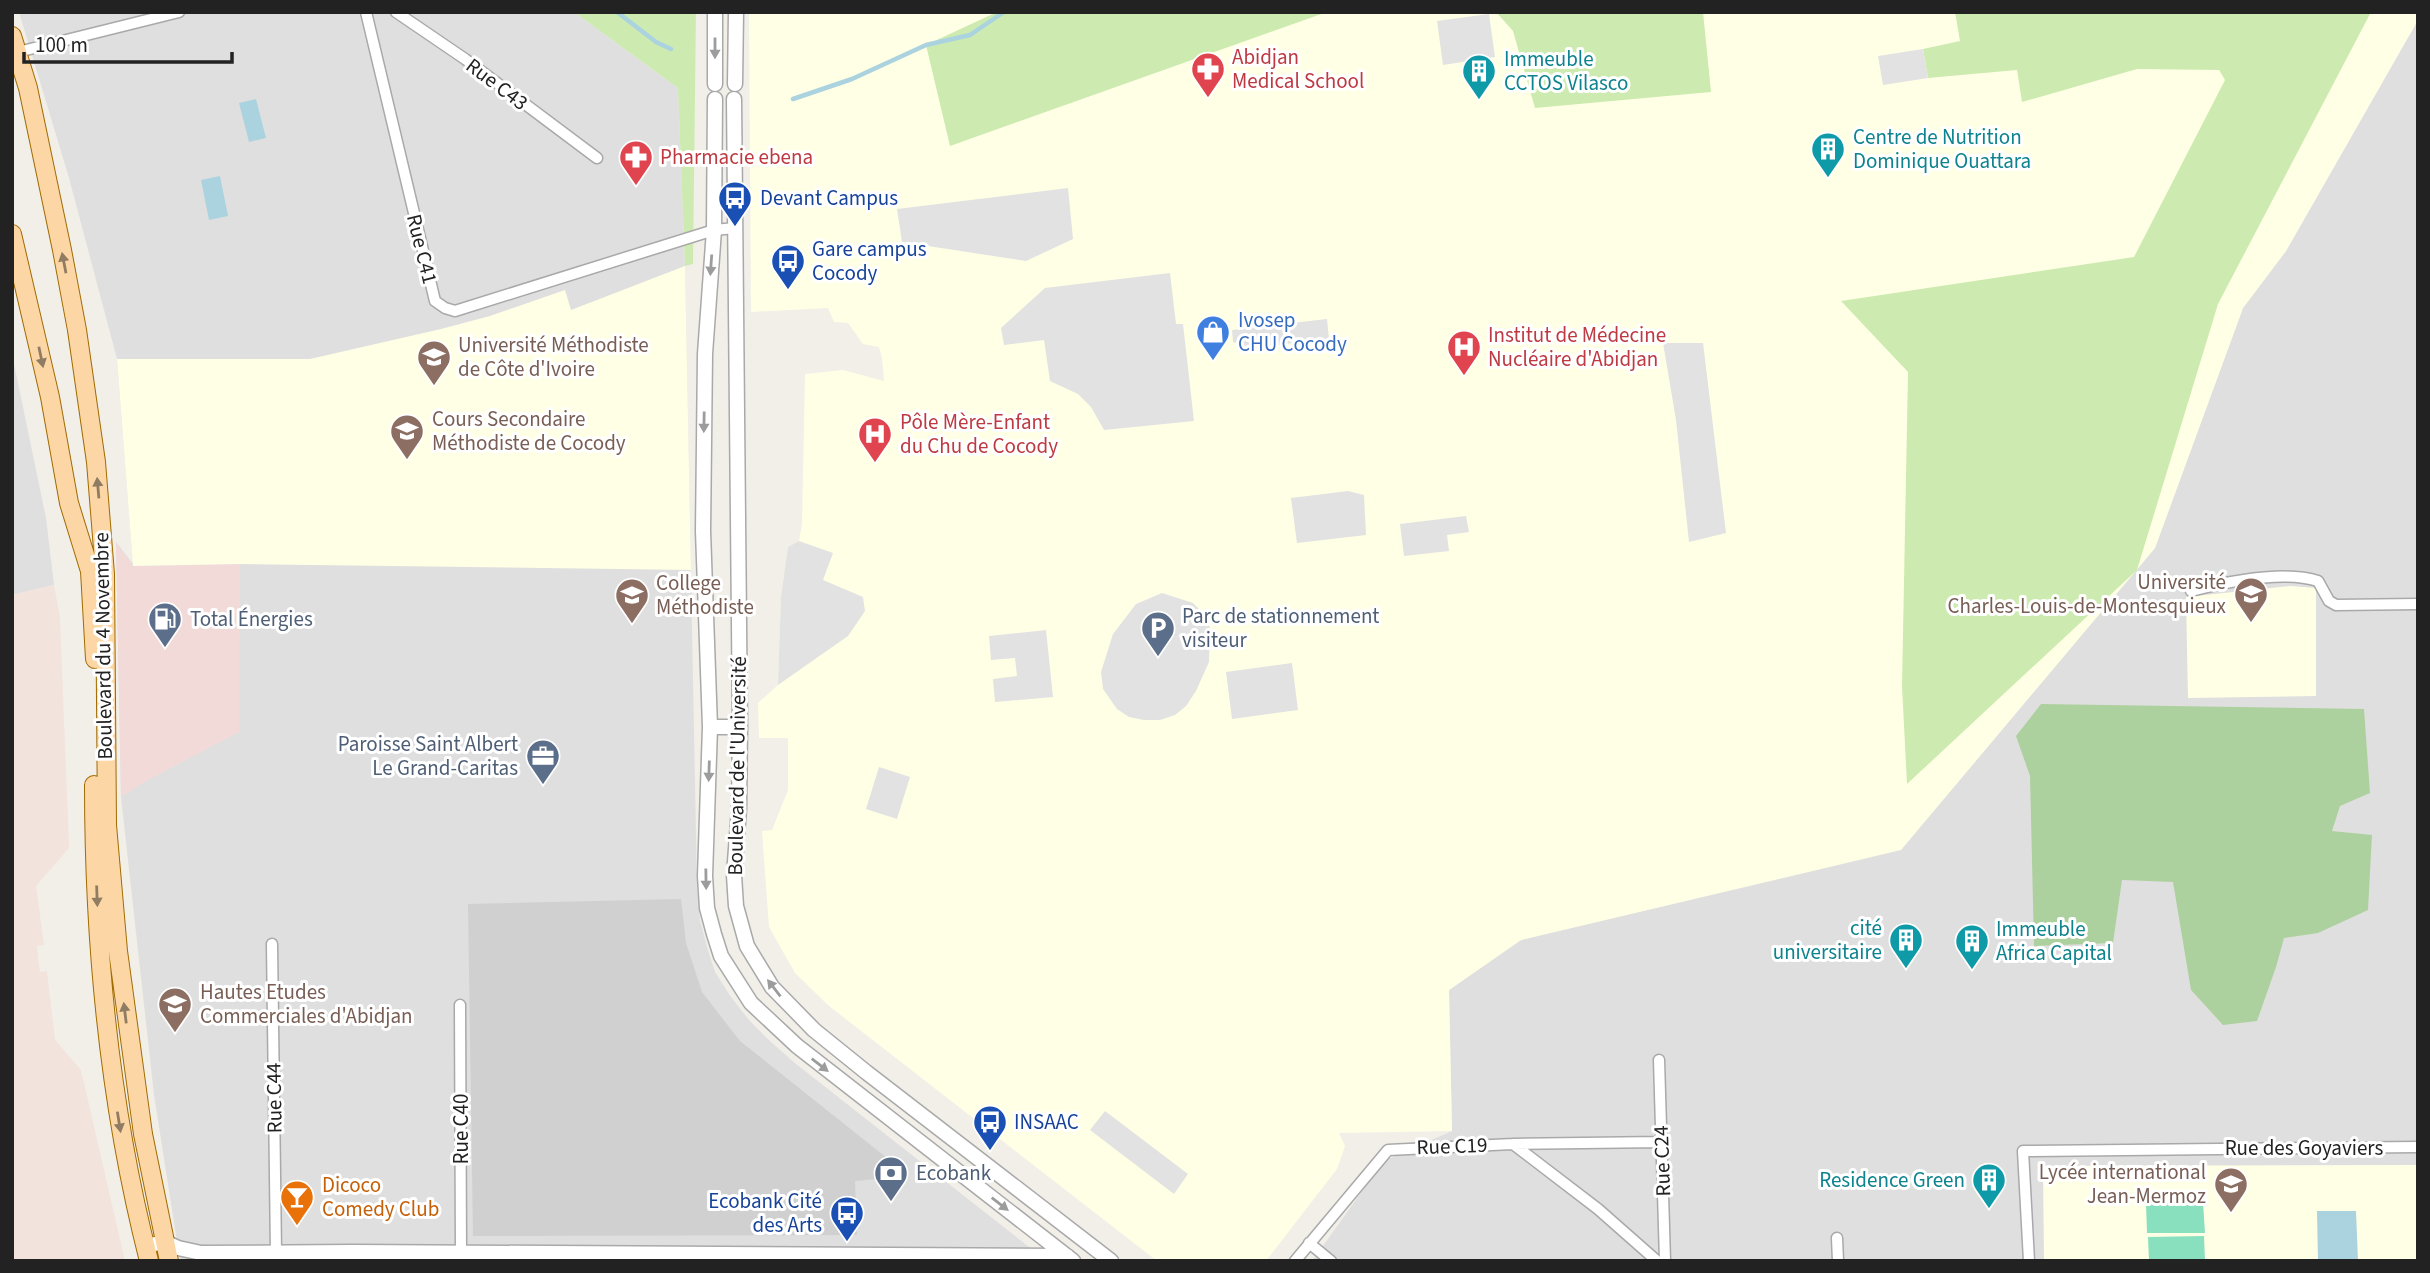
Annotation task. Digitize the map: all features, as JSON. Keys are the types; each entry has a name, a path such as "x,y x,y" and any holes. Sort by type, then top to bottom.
{"main road":[{"name":"Boulevard du 4 Novembre","path":"15,44 28,88 67,276 96,463 105,574 107,825 113,903 134,1081 169,1261"},
{"name":"Boulevard du 4 Novembre","path":"12,234 50,397 69,503 90,571 94,649 94,828 98,934 106,1025 124,1156 147,1253"}],"street":[{"path":"15,44 179,12"},
{"name":"Rue C41","path":"366,12 435,301 444,308 455,311 714,230 735,229"},
{"name":"Rue C43","path":"396,12 465,59 597,158"},
{"path":"715,17 736,17"},
{"name":"Boulevard de l'Université","path":"715,17 714,230 705,354 703,531 710,727 705,876 707,908 721,956 751,1003 797,1046 1070,1258"},
{"name":"Boulevard de l'Université","path":"736,17 735,229 740,727 734,875 740,926 757,966 790,1008 814,1030 1111,1261"},
{"path":"715,98 735,98"},
{"path":"2191,591 2248,578 2306,578 2318,581 2329,601 2336,605 2418,604"},
{"path":"710,727 740,727"},
{"name":"Rue C44","path":"272,944 276,1253"},
{"name":"Rue C40","path":"460,1005 461,1253"},
{"name":"Rue C24","path":"1659,1060 1665,1261"},
{"name":"Rue C19","path":"1294,1261 1388,1150 1513,1144 1661,1142"},
{"path":"1513,1144 1598,1209 1657,1261"},
{"name":"Rue des Goyaviers","path":"2029,1261 2023,1151 2418,1147"},
{"path":"147,1253 165,1242 201,1253 353,1256 461,1253 544,1257 1070,1258 1081,1237"},
{"path":"1837,1238 1838,1261"},
{"path":"1309,1244 1331,1261"},
{"path":"183,1261 201,1253"}],"shaded area":[{"path":"19,12 574,12 678,88 685,266 697,887 700,920 707,947 715,972 731,997 771,1042 1047,1261 180,1261 154,1095 121,797 116,542 133,564 117,359 69,178"},
{"path":"749,12 2418,12 2418,20 2286,251 2243,308 2155,548 1901,850 1521,940 1449,990 1452,1131 1339,1133 1345,1146 1337,1169 1266,1261 1157,1261 829,1006 795,973 769,927 762,831 772,830 788,790 788,738 759,738 758,703 778,685 781,596 788,547 799,541 802,524 805,374 843,370 884,381 879,347 863,344 848,323 834,322 828,308 751,312"},
{"path":"1489,14 1495,57 1443,65 1437,21"},
{"path":"2418,20 2418,1261 1312,1261 1384,1161 1452,1131 1449,990 1521,940 1901,849 2155,548 2243,308 2286,251"},
{"path":"1923,49 1928,78 1883,85 1878,56"},
{"path":"1068,188 1073,239 1026,261 902,242 897,209"},
{"name":"Cours Secondaire Méthodiste de Cocody","path":"685,266 691,570 240,564 133,566 117,359 310,359 490,316 565,290 571,310"},
{"path":"1170,273 1176,324 1183,324 1194,421 1104,430 1091,407 1078,394 1050,381 1044,340 1004,345 1001,328 1045,288"},
{"path":"1327,319 1329,339 1251,348 1233,342 1232,330"},
{"path":"1663,343 1703,343 1726,533 1689,542 1676,420"},
{"path":"12,354 46,518 54,585 12,595"},
{"path":"1348,491 1364,495 1366,535 1297,543 1291,498"},
{"path":"1466,516 1469,532 1447,535 1449,551 1404,556 1400,524"},
{"path":"799,541 833,553 823,580 863,597 865,611 848,636 778,685 781,596 788,547"},
{"path":"116,542 133,566 240,564 239,732 121,797"},
{"path":"54,585 60,617 69,848 36,886 44,945 37,946 38,959 40,972 47,971 55,1040 81,1070 125,1261 12,1261 12,595"},
{"name":"Université Charles-Louis-de-Montesquieux","path":"2290,586 2316,588 2316,696 2188,698 2186,597"},
{"name":"Parc de stationnement visiteur","path":"1162,593 1193,603 1205,615 1210,628 1209,662 1196,691 1186,706 1175,715 1160,720 1129,717 1117,709 1103,689 1101,672 1113,634 1136,604"},
{"path":"1046,630 1053,697 995,702 993,679 1017,676 1015,658 991,660 989,636"},
{"path":"1292,663 1298,710 1232,719 1226,672"},
{"path":"879,767 910,777 897,819 866,809"},
{"path":"681,899 686,943 702,992 740,1041 887,1158 888,1178 855,1181 857,1235 473,1236 468,904"},
{"path":"1105,1111 1188,1174 1174,1194 1090,1130"},
{"name":"Lycée international Jean-Mermoz","path":"2418,1165 2418,1261 2044,1261 2043,1166"}],"green space":[{"path":"574,12 696,12 693,264 685,266 678,88"},
{"path":"997,12 1327,12 950,146 926,45"},
{"path":"1496,12 1703,12 1711,92 1535,108 1513,31"},
{"path":"1955,12 2371,12 2218,304 2137,570 1907,784 1902,686 1908,372 1841,301 2134,257 2225,80 2219,70 2137,69 2022,102 2017,70 1928,78 1923,49 1960,41"},
{"path":"2041,704 2364,709 2370,793 2340,806 2332,831 2372,835 2368,910 2318,933 2284,938 2257,1021 2223,1025 2191,990 2173,882 2122,880 2113,943 2034,946 2030,776 2016,736"},
{"path":"2203,1202 2205,1233 2147,1233 2146,1203"},
{"path":"2204,1236 2205,1261 2149,1261 2148,1237"}],"water":[{"path":"256,99 266,138 249,142 239,103"},
{"path":"220,176 228,216 209,220 201,180"},
{"path":"2317,1211 2356,1211 2358,1261 2318,1261"}],"waterway":[{"path":"617,12 656,42 671,49"},
{"path":"793,99 852,79 926,45 970,35 1004,12"}],"place":[{"name":"Abidjan Medical School","path":"1208,99"},
{"name":"Immeuble CCTOS Vilasco","path":"1479,101"},
{"name":"Centre de Nutrition Dominique Ouattara","path":"1828,179"},
{"name":"Pharmacie ebena","path":"636,187"},
{"name":"Devant Campus","path":"735,228"},
{"name":"Gare campus Cocody","path":"788,291"},
{"name":"Ivosep CHU Cocody","path":"1213,362"},
{"name":"Institut de Médecine Nucléaire d'Abidjan","path":"1464,377"},
{"name":"Université Méthodiste de Côte d'Ivoire","path":"434,387"},
{"name":"Cours Secondaire Méthodiste de Cocody","path":"407,461"},
{"name":"Pôle Mère-Enfant du Chu de Cocody","path":"875,464"},
{"name":"Université Charles-Louis-de-Montesquieux","path":"2251,624"},
{"name":"College Méthodiste","path":"632,625"},
{"name":"Total Énergies","path":"165,649"},
{"name":"Parc de stationnement visiteur","path":"1158,658"},
{"name":"Paroisse Saint Albert Le Grand-Caritas","path":"543,786"},
{"name":"cité universitaire","path":"1906,970"},
{"name":"Immeuble Africa Capital","path":"1972,971"},
{"name":"Hautes Etudes Commerciales d'Abidjan","path":"175,1034"},
{"name":"INSAAC","path":"990,1152"},
{"name":"Ecobank","path":"891,1203"},
{"name":"Residence Green","path":"1989,1210"},
{"name":"Lycée international Jean-Mermoz","path":"2231,1214"},
{"name":"Dicoco Comedy Club","path":"297,1227"},
{"name":"Ecobank Cité des Arts","path":"847,1243"}]}
